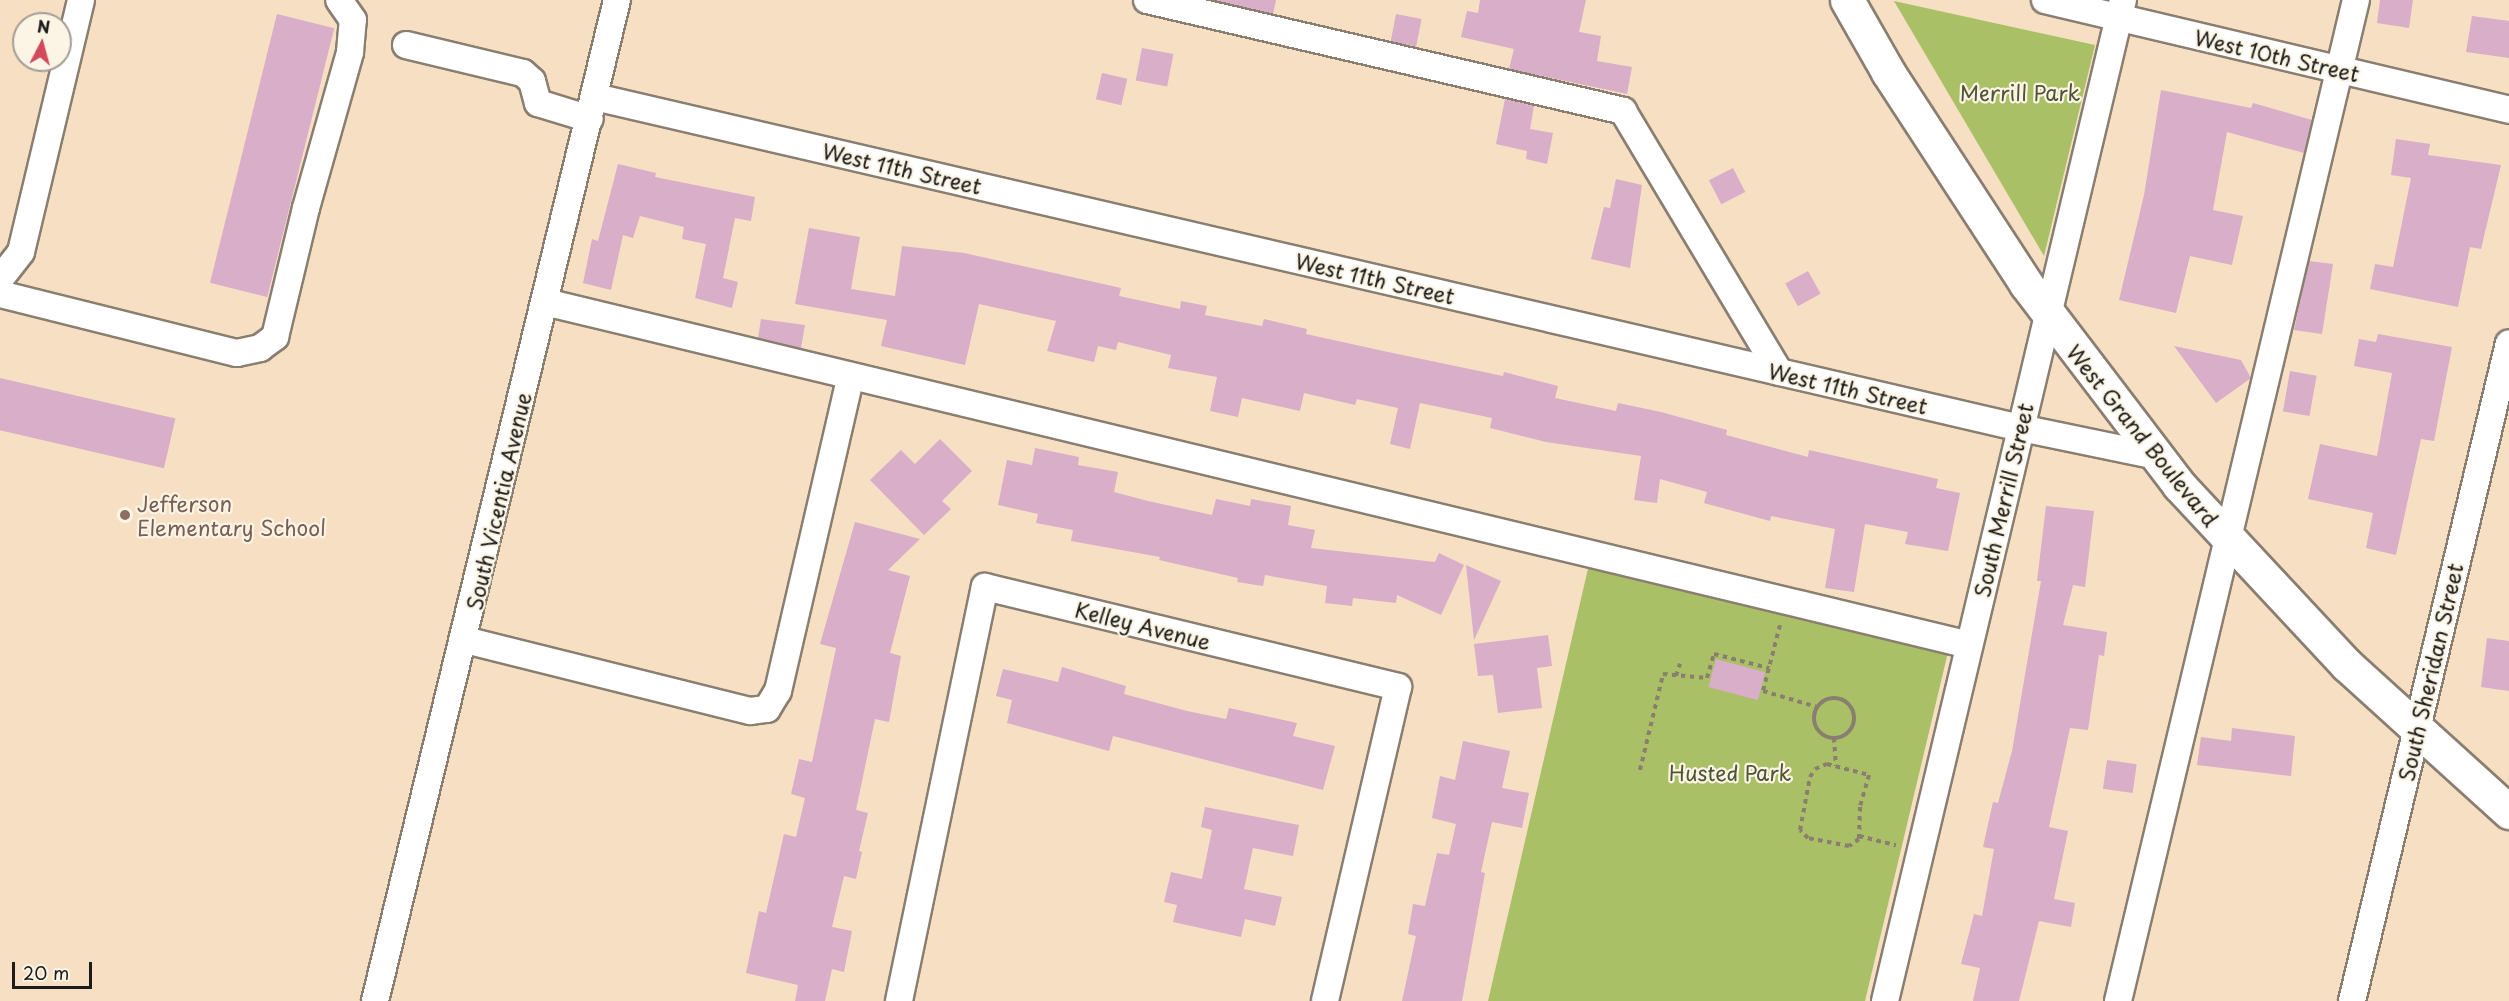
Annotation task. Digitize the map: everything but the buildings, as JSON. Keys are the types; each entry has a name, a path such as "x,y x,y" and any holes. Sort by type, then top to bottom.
{"main road":[{"name":"West Grand Boulevard","path":"1847,0 1888,72 2046,313 2156,456 2228,540 2347,665 2509,812"}],"street":[{"path":"0,279 21,252 81,0"},
{"path":"0,294 237,352 260,348 275,337 306,208 350,52 354,20 339,0"},
{"name":"South Vicentia Avenue","path":"375,1001 465,640 617,0"},
{"path":"1147,0 1623,111 1779,372"},
{"name":"West 10th Street","path":"2045,0 2121,9 2339,70 2509,110"},
{"path":"2118,1001 2356,0"},
{"name":"South Merrill Street","path":"1885,1001 2021,428 2046,313 2121,9"},
{"name":"West 11th Street","path":"406,45 523,73 531,81 538,102 592,108 2021,428 2156,456"},
{"path":"545,302 1969,645"},
{"name":"South Sheridan Street","path":"2352,1001 2509,343"},
{"path":"465,640 750,711 767,709 778,691 850,376"},
{"name":"Kelley Avenue","path":"899,1001 985,587 1398,687 1325,1001"}],"path":[{"path":"1785,601 1763,691 1817,707"},
{"path":"1641,770 1663,674 1707,678 1713,654 1769,668"},
{"path":"1676,676 1680,664"},
{"path":"1827,699 1840,699 1853,712 1850,731 1834,738 1816,727 1817,707 1827,699"},
{"path":"1834,738 1836,766"},
{"path":"1827,764 1869,775 1860,807 1859,836 1854,844 1843,847 1808,838 1800,830 1812,772 1827,764"},
{"path":"1859,836 1896,845"}],"green space":[{"name":"Merrill Park","path":"1894,1 2095,45 2044,256"},
{"name":"Husted Park","path":"1593,547 1953,631 1865,1001 1488,1001"}],"place":[{"name":"Jefferson Elementary School","path":"125,515"}]}
